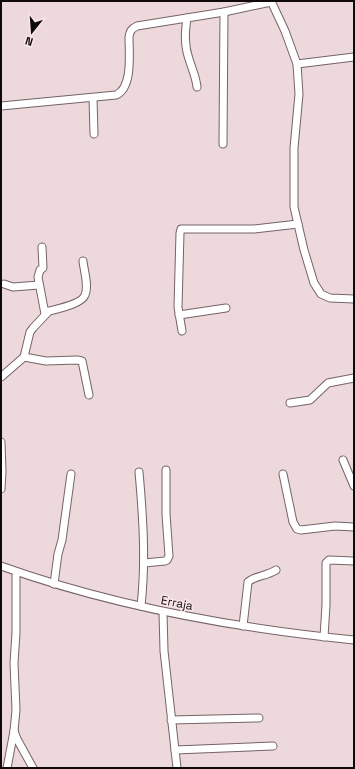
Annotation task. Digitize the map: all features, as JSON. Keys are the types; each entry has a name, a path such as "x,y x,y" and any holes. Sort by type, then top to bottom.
{"street":[{"path":"1,106 116,95 123,91 128,79 129,37 130,31 133,28 137,26 224,12 271,2 285,31 298,64 299,94 294,148 294,207 314,283 321,294 330,298 354,298"},
{"path":"223,144 224,12"},
{"path":"186,18 185,38 188,58 197,79 197,87"},
{"path":"298,64 354,57"},
{"path":"93,98 94,134"},
{"path":"182,331 179,315 181,229 254,229 298,224"},
{"path":"42,247 43,268 40,270 38,277 45,314"},
{"path":"1,377 24,357 30,332 45,314 49,311 77,302 84,298 86,295 86,287 83,261"},
{"path":"4,284 13,287 39,285"},
{"path":"179,315 226,308"},
{"path":"24,357 46,361 82,361 89,396"},
{"path":"290,403 313,398 328,383 354,378"},
{"path":"1,442 1,489"},
{"path":"343,460 354,486"},
{"path":"144,563 165,561 169,556 166,506 166,470"},
{"path":"140,472 144,563 141,606"},
{"path":"54,584 58,554 62,540 70,474"},
{"path":"283,474 293,522 297,528 306,530 335,526 354,527"},
{"path":"324,637 326,563 329,560 354,561"},
{"name":"Erraja","path":"1,566 54,584 163,612 243,626 354,640"},
{"path":"243,626 248,582 276,570"},
{"path":"7,768 14,731 16,710 14,670 16,633 16,572"},
{"path":"163,612 164,651 177,768"},
{"path":"171,720 259,718"},
{"path":"14,731 33,768"},
{"path":"175,750 274,746"}]}
